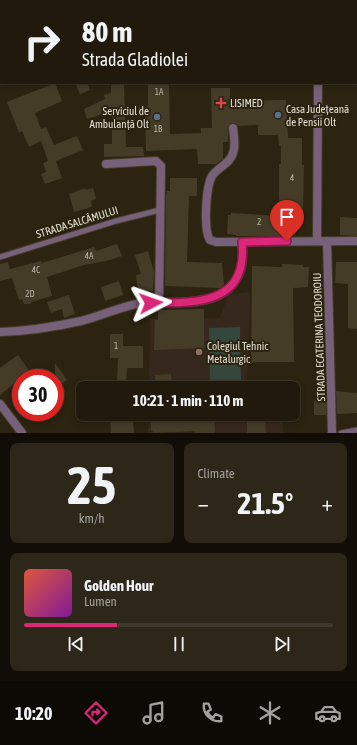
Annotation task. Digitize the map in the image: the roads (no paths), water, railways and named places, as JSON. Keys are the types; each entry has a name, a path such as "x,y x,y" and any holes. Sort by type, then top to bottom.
{"street":[{"path":"317,240 318,84"},
{"path":"233,128 235,142 233,154 228,162 213,175 208,186 205,228 210,240 216,242 317,240 357,241"},
{"path":"106,164 156,161 161,166 159,303"},
{"name":"STRADA ECATERINA TEODOROIU","path":"326,241 332,433"},
{"path":"0,332 40,330 143,303 159,303 214,297 230,288 236,282 241,271 244,258 242,242"},
{"path":"0,404 22,433"}],"lane":[{"name":"STRADA SALCÂMULUI","path":"0,257 116,221 160,210"},
{"path":"341,433 357,430"}],"place":[{"name":"LISIMED","path":"221,103"},
{"name":"Casa Județeană de Pensii Olt","path":"278,115"},
{"name":"Serviciul de Ambulanță Olt","path":"157,117"},
{"name":"Colegiul Tehnic Metalurgic","path":"199,352"}]}
